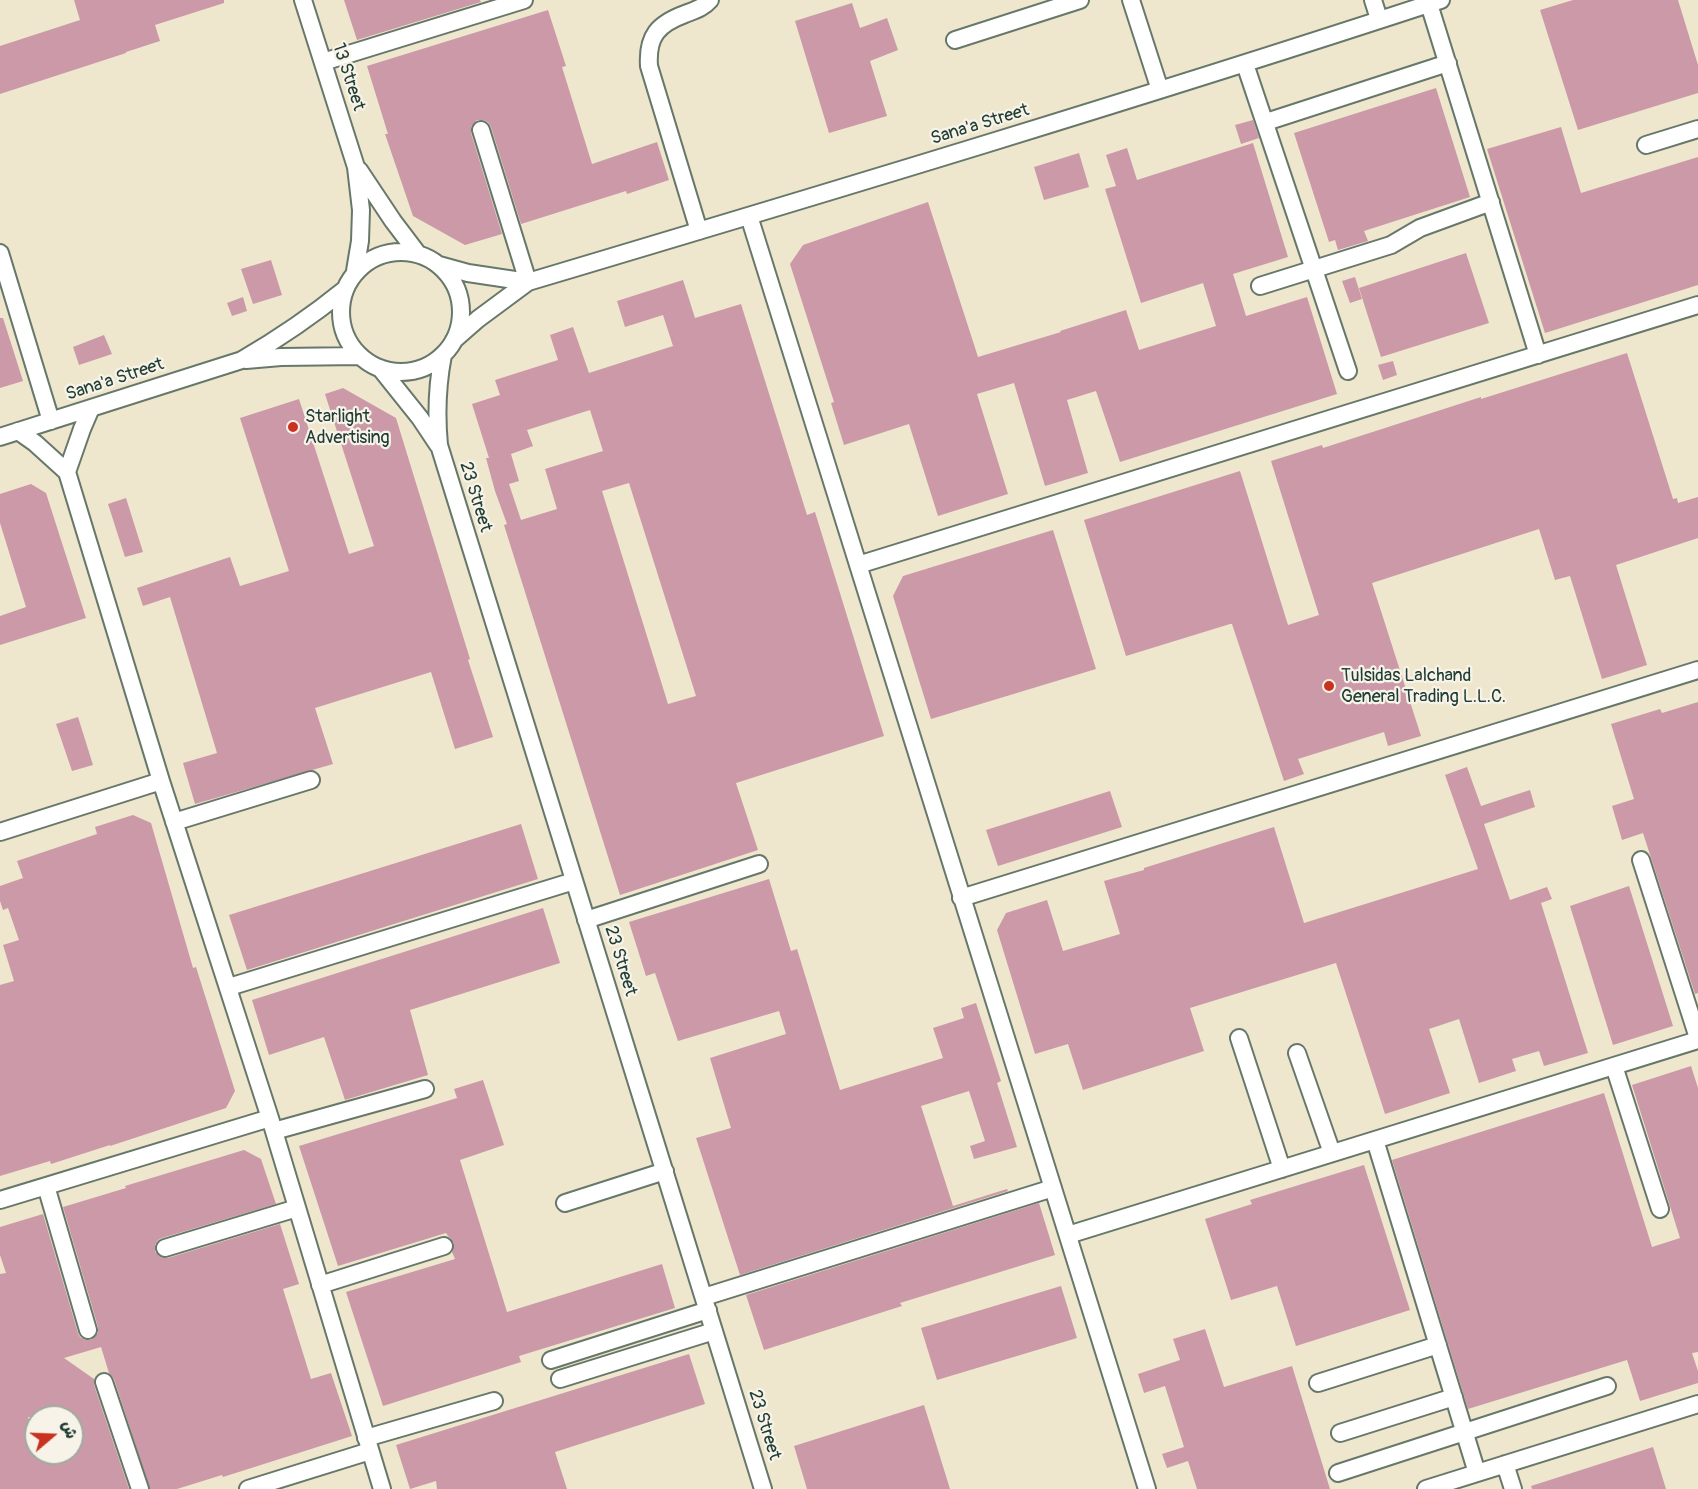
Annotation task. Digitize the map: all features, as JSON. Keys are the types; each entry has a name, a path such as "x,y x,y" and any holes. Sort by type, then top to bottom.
{"street":[{"name":"13 Street","path":"303,0 356,166 361,210 360,241 355,271"},
{"path":"323,62 524,0"},
{"path":"699,231 649,66 649,57 653,39 660,27 672,19 702,7 710,0"},
{"path":"955,40 1080,0"},
{"path":"1131,0 1160,90"},
{"path":"1373,0 1379,19"},
{"path":"1435,2 1448,63 1538,355"},
{"name":"Sana'a Street","path":"454,340 528,282 1245,64 1435,2"},
{"path":"1266,122 1448,63"},
{"path":"1245,64 1348,371"},
{"path":"1646,145 1698,129"},
{"path":"481,130 528,282"},
{"name":"13 Street","path":"356,166 418,254"},
{"path":"1260,286 1391,245 1420,228 1491,202"},
{"path":"749,216 1147,1489"},
{"path":"401,251 418,254 439,265 452,280 459,300 460,320 454,340 443,355 429,365 413,371 396,372 380,368 360,356 346,337 341,314 344,290 355,271 369,260 384,253 401,251"},
{"path":"0,253 51,421"},
{"name":"Sana'a Street","path":"439,265 478,275 528,282"},
{"name":"Sana'a Street","path":"0,437 242,360 303,322 344,290"},
{"path":"858,565 1698,305"},
{"name":"23 Street","path":"443,355 436,415 439,445 763,1489"},
{"name":"Sana'a Street","path":"242,360 360,356"},
{"name":"23 Street","path":"380,368 439,445"},
{"path":"68,472 91,408"},
{"path":"18,431 68,472 161,781 272,1124 382,1489"},
{"path":"961,898 1698,670"},
{"path":"174,822 311,780"},
{"path":"0,832 161,781"},
{"path":"1068,1235 1698,1039 1641,860"},
{"path":"586,920 759,864"},
{"path":"229,987 574,881"},
{"path":"1239,1038 1281,1169"},
{"path":"1297,1053 1332,1153"},
{"path":"1614,1066 1660,1209"},
{"path":"0,1200 272,1124 425,1089"},
{"path":"1375,1140 1477,1473"},
{"path":"565,1203 665,1171"},
{"path":"46,1186 88,1330"},
{"path":"551,1360 706,1303 1053,1188"},
{"path":"165,1248 297,1208"},
{"path":"320,1285 444,1246"},
{"path":"560,1378 714,1331"},
{"path":"1318,1383 1438,1345"},
{"path":"104,1382 140,1489"},
{"path":"1338,1473 1607,1386"},
{"path":"1340,1433 1454,1397"},
{"path":"248,1489 494,1401"},
{"path":"1426,1489 1698,1404"},
{"path":"1505,1464 1514,1489"}],"building":[{"path":"74,0 224,0 224,3 155,25 160,41 0,94 0,46 80,20"},
{"path":"344,0 480,0 481,2 357,40"},
{"path":"1573,0 1678,0 1698,65 1698,93 1578,130 1540,10"},
{"path":"852,3 860,28 887,18 898,50 870,61 887,116 829,133 795,21"},
{"path":"548,10 566,66 562,67 592,164 657,142 669,180 521,224 491,127 484,120 477,120 471,127 471,133 502,234 465,245 413,216 385,134 388,134 367,66"},
{"path":"1436,88 1470,197 1364,231 1368,241 1338,250 1335,240 1329,242 1294,133"},
{"path":"1253,120 1259,138 1241,144 1235,125"},
{"path":"1561,127 1581,193 1698,157 1698,285 1545,333 1487,149"},
{"path":"1253,143 1288,257 1233,274 1246,316 1307,297 1337,394 1120,462 1096,391 1067,400 1088,473 1045,486 1014,383 977,394 1008,494 938,516 909,424 844,445 831,403 834,402 790,264 803,245 928,202 978,357 1126,310 1139,350 1216,326 1203,283 1141,303 1105,189 1116,186 1106,155 1127,148 1137,180"},
{"path":"1079,153 1089,187 1044,200 1034,167"},
{"path":"1466,253 1489,323 1381,357 1359,288"},
{"path":"271,260 282,295 253,304 241,269"},
{"path":"1355,277 1362,299 1350,303 1342,281"},
{"path":"683,280 695,318 741,304 807,515 815,512 884,736 736,783 758,850 620,895 504,525 507,524 495,491 486,458 489,458 472,404 500,395 495,380 558,360 550,335 573,327 589,373 673,346 663,315 625,327 617,301","holes":["590,410 603,451 545,469 557,509 521,520 509,484 519,481 511,454 533,446 527,430","629,483 696,696 668,704 602,491"]},
{"path":"243,297 247,311 232,316 227,303"},
{"path":"0,318 3,318 23,381 0,388"},
{"path":"104,335 112,354 79,365 73,347"},
{"path":"1627,353 1673,499 1677,498 1678,503 1698,497 1698,538 1616,565 1647,665 1602,679 1570,576 1555,580 1539,529 1372,583 1421,736 1388,746 1384,732 1298,759 1304,774 1284,781 1232,624 1126,656 1084,520 1240,471 1288,625 1319,615 1271,461 1322,445 1323,448"},
{"path":"1393,361 1397,375 1383,380 1378,365"},
{"path":"343,388 396,418 493,737 455,749 431,672 315,708 333,764 195,804 183,763 217,753 170,597 143,606 137,588 230,557 240,586 289,571 240,418 299,399 349,554 374,546 325,394"},
{"path":"31,484 46,493 86,618 0,645 0,616 26,607 0,523 0,494"},
{"path":"126,498 143,552 125,557 108,504"},
{"path":"1053,530 1096,669 931,719 893,596 903,576"},
{"path":"1698,702 1698,993 1695,994 1643,833 1622,840 1612,806 1634,799 1611,724 1660,709 1662,713"},
{"path":"78,717 93,765 72,771 56,724"},
{"path":"1467,767 1481,806 1530,790 1535,807 1484,824 1510,900 1547,887 1552,899 1541,903 1588,1053 1544,1066 1539,1051 1512,1059 1516,1071 1479,1083 1459,1019 1429,1029 1450,1093 1385,1114 1336,963 1190,1008 1204,1051 1083,1090 1068,1044 1035,1054 997,930 1006,913 1047,900 1063,951 1120,934 1104,881 1274,827 1304,923 1478,869 1445,775"},
{"path":"1110,791 1122,827 998,866 986,830"},
{"path":"133,815 151,823 193,968 196,967 235,1091 226,1108 51,1164 50,1161 0,1176 0,985 14,981 3,945 19,940 8,908 3,910 0,901 0,886 23,878 17,861 97,834 95,827"},
{"path":"521,824 538,879 247,970 229,915"},
{"path":"769,879 791,951 797,949 840,1090 943,1058 933,1028 964,1018 961,1008 976,1003 1001,1081 997,1083 1017,1147 974,1159 970,1146 985,1141 969,1091 921,1106 953,1206 1007,1189 1008,1191 740,1275 696,1138 731,1128 710,1058 786,1034 779,1011 678,1041 655,973 646,976 629,922"},
{"path":"1629,886 1673,1026 1613,1045 1570,906"},
{"path":"543,908 560,963 410,1010 428,1075 345,1100 324,1037 269,1055 252,1000"},
{"path":"1691,1066 1698,1088 1698,1352 1692,1353 1698,1371 1698,1383 1640,1401 1627,1360 1468,1409 1392,1160 1604,1093 1652,1247 1680,1238 1632,1085"},
{"path":"483,1080 504,1145 460,1160 507,1312 662,1264 675,1308 519,1356 521,1362 383,1406 346,1292 455,1259 452,1252 454,1243 446,1233 338,1266 299,1146 457,1098 454,1089"},
{"path":"244,1150 261,1159 276,1204 162,1238 155,1245 155,1252 162,1258 168,1258 280,1224 299,1284 283,1289 311,1379 331,1373 352,1436 223,1477 222,1475 177,1489 150,1489 114,1379 109,1373 101,1347 64,1358 94,1379 94,1385 129,1489 0,1489 0,1274 6,1273 0,1255 0,1227 43,1214 78,1333 85,1340 91,1340 98,1333 98,1327 63,1207 126,1188 125,1186"},
{"path":"1364,1165 1410,1310 1296,1346 1277,1286 1231,1300 1205,1219 1252,1204 1250,1200"},
{"path":"1039,1203 1055,1255 900,1303 902,1306 764,1350 746,1295"},
{"path":"1061,1286 1077,1338 937,1380 921,1328"},
{"path":"1205,1329 1224,1387 1292,1366 1330,1489 1197,1489 1188,1461 1167,1468 1162,1454 1184,1447 1165,1386 1144,1393 1138,1374 1180,1360 1173,1339"},
{"path":"689,1354 705,1404 555,1452 567,1489 437,1489 436,1481 410,1489 396,1445"},
{"path":"924,1405 950,1489 807,1489 794,1446"},
{"path":"1653,1447 1666,1489 1532,1489 1531,1486"}],"place":[{"name":"Starlight Advertising","path":"293,427"},
{"name":"Tulsidas Lalchand General Trading L.L.C.","path":"1329,686"}]}
